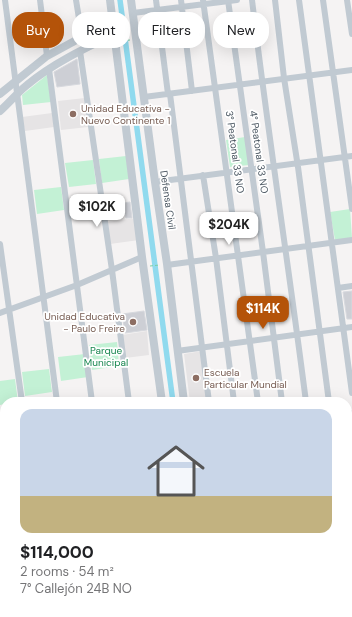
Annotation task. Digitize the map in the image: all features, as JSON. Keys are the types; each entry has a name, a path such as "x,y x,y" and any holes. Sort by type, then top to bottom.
{"street":[{"path":"5,0 18,79 17,95 56,397"},
{"path":"40,0 47,56"},
{"path":"76,0 78,12"},
{"path":"110,0 112,12"},
{"name":"Defensa Civil","path":"131,0 183,397"},
{"path":"156,0 209,397"},
{"path":"181,0 192,91"},
{"path":"133,13 182,7 204,2 236,0"},
{"path":"252,0 305,397"},
{"path":"275,0 284,78 309,246 328,397"},
{"path":"299,0 352,394"},
{"path":"323,0 352,209"},
{"path":"347,0 352,34"},
{"name":"4° Peatonal 33 NO","path":"228,1 281,397"},
{"name":"3° Peatonal 33 NO","path":"204,2 257,397"},
{"path":"0,94 47,56 72,42"},
{"path":"0,111 27,85 50,69 86,48"},
{"path":"117,48 142,257 161,397"},
{"path":"80,51 112,270 128,397"},
{"path":"50,69 91,397"},
{"path":"144,97 309,74 352,70"},
{"path":"18,79 21,84 27,85"},
{"path":"0,94 7,94 9,103"},
{"path":"155,182 352,156"},
{"path":"203,175 216,258 233,397"},
{"path":"165,265 352,240"},
{"path":"0,244 21,397"},
{"path":"0,313 43,296 77,285 142,257"},
{"path":"338,288 352,286"},
{"path":"177,351 352,327"}],"path":[{"path":"148,266 165,265"}],"shaded area":[{"name":"Unidad Educativa - Nuevo Continente 1","path":"85,98 88,127 61,130 58,101"},
{"path":"52,113 54,127 25,131 22,117"},
{"path":"136,218 139,240 110,244 107,222"},
{"name":"Parque Municipal","path":"147,331 149,355 125,358 122,335"},
{"name":"Escuela Particular Mundial","path":"202,351 208,397 189,397 184,354"}],"green space":[{"path":"47,75 51,102 23,105 22,95"},
{"path":"245,137 249,165 230,167 226,140"},
{"path":"126,156 129,179 102,183 99,159"},
{"path":"93,160 96,184 69,187 65,163"},
{"path":"61,187 64,210 37,214 34,190"},
{"path":"350,209 352,238 335,240 330,212"},
{"name":"Parque Municipal","path":"117,342 119,366 92,370 89,345"},
{"name":"Parque Municipal","path":"85,354 88,377 61,381 58,357"},
{"path":"49,369 52,392 25,396 22,372"},
{"path":"15,379 17,397 0,397 0,381"}],"building":[{"path":"77,59 80,84 57,87 54,72"},
{"path":"130,202 132,218 126,218 123,203"},
{"path":"352,291 352,319 347,319 343,292"},
{"name":"Unidad Educativa - Paulo Freire","path":"144,311 147,330 125,333 122,314"}],"waterway":[{"path":"120,0 172,397"}],"place":[{"name":"Unidad Educativa - Nuevo Continente 1","path":"73,114"},
{"name":"Unidad Educativa - Paulo Freire","path":"133,322"},
{"name":"Escuela Particular Mundial","path":"196,378"}]}
